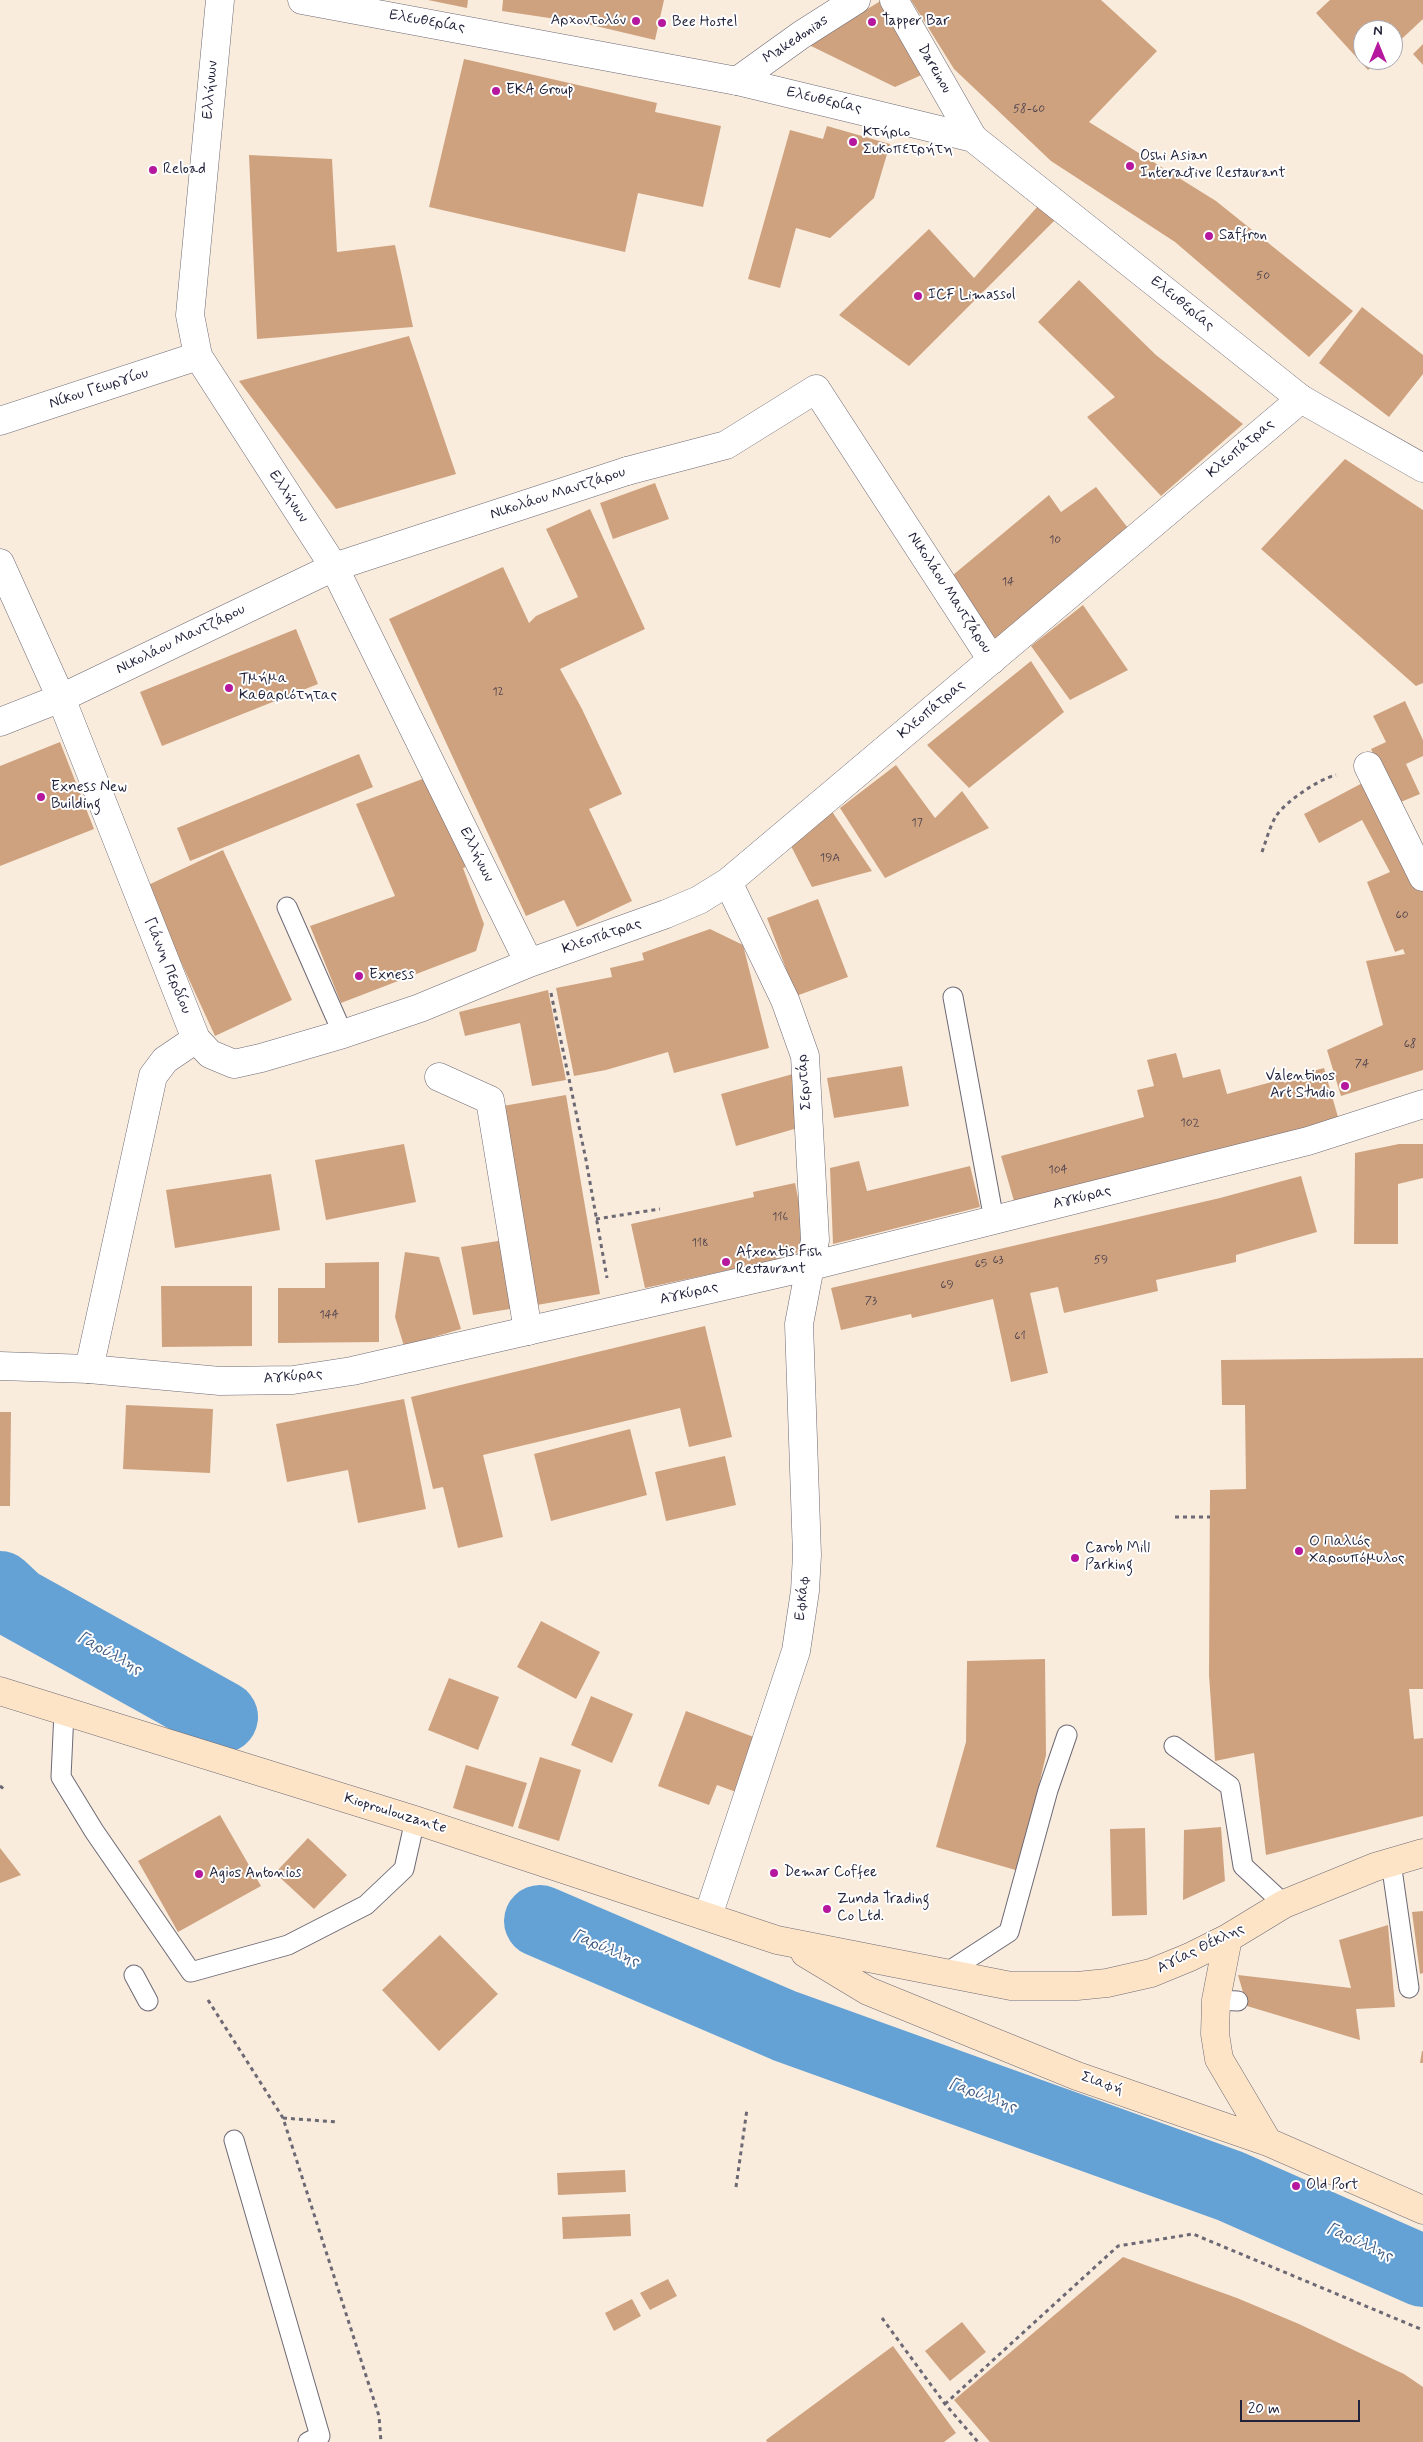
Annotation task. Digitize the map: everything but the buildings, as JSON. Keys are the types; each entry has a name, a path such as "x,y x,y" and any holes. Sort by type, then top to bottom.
{"main road":[{"name":"Kioproulouzante","path":"0,1691 415,1820 789,1943"},
{"name":"Αγίας Θέκλης","path":"789,1943 1011,1986 1078,1986 1107,1983 1151,1973 1190,1958 1228,1938 1284,1904 1391,1862 1423,1853"},
{"path":"1228,1938 1227,2000 1215,2034 1219,2059 1268,2142"},
{"name":"Σιαφή","path":"789,1943 868,1991 1078,2076 1268,2142 1423,2210"}],"street":[{"name":"Ελλήνων","path":"220,0 190,315 198,356 334,567 536,960"},
{"name":"Ελευθερίας","path":"302,0 738,80 973,138 1301,399 1423,468"},
{"name":"Makedonias","path":"738,80 801,35 856,0"},
{"name":"Dareinou","path":"894,0 973,138"},
{"name":"Νίκου Γεωργίου","path":"0,421 198,356"},
{"name":"Νικολάου Μαντζάρου","path":"0,722 61,698 334,567 627,471 726,445 816,389 992,660"},
{"name":"Κλεοπάτρας","path":"536,960 666,914 700,900 728,882 1301,399"},
{"name":"Γιάννη Περδίου","path":"0,563 61,698 196,1039 210,1054 234,1064 261,1058 344,1034 420,1008 536,960"},
{"path":"1368,766 1423,877"},
{"name":"Σερντάρ","path":"728,882 785,1000 805,1056 815,1240 811,1266"},
{"path":"89,1369 153,1076 165,1060 196,1039"},
{"path":"439,1077 490,1100 528,1330"},
{"name":"Αγκύρας","path":"0,1366 89,1369 220,1381 293,1380 352,1370 811,1266 1308,1141 1423,1104"},
{"name":"Εφκάφ","path":"708,1916 796,1651 805,1591 807,1555 799,1324 811,1266"}],"lane":[{"path":"287,907 344,1034"},
{"path":"953,997 994,1220"},
{"path":"64,1712 61,1777 94,1831 191,1972 288,1946 366,1906 404,1869 415,1820"},
{"path":"946,1973 1009,1932 1048,1790 1067,1735"},
{"path":"1174,1746 1230,1786 1243,1866 1284,1904"},
{"path":"1391,1862 1409,1988"},
{"path":"134,1975 148,2001"},
{"path":"234,2140 320,2436 308,2442"}],"path":[{"path":"1262,852 1276,816 1304,791 1323,778 1368,766"},
{"path":"536,960 586,1160 612,1311"},
{"path":"596,1219 660,1209"},
{"path":"1175,1517 1210,1517"},
{"path":"0,1786 4,1789"},
{"path":"191,1972 233,2042 283,2118 379,2416 381,2442"},
{"path":"736,2187 747,2109"},
{"path":"283,2118 337,2122"},
{"path":"945,2404 1118,2246 1193,2234 1423,2330"},
{"path":"882,2318 945,2404 978,2442"}],"waterway":[{"name":"Γαρύλλης","path":"0,1587 17,1603 222,1717"},
{"name":"Γαρύλλης","path":"540,1921 785,2026 1230,2186 1423,2271"}],"place":[{"name":"Αρχοντολόν","path":"636,21"},
{"name":"Tapper Bar","path":"872,22"},
{"name":"Bee Hostel","path":"662,23"},
{"name":"EKA Group","path":"496,91"},
{"name":"Κτήριο Συκοπετρήτη","path":"853,142"},
{"name":"Oshi Asian Interactive Restaurant","path":"1130,166"},
{"name":"Reload","path":"153,170"},
{"name":"Saffron","path":"1209,236"},
{"name":"ICF Limassol","path":"918,296"},
{"name":"Τμήμα Καθαριότητας","path":"229,688"},
{"name":"Exness New Building","path":"41,797"},
{"name":"Exness","path":"359,976"},
{"name":"Valentinos Art Studio","path":"1345,1086"},
{"name":"Afxentis Fish Restaurant","path":"726,1262"},
{"name":"Ο Παλιός Χαρουπόμυλος","path":"1299,1551"},
{"name":"Carob Mill Parking","path":"1075,1558"},
{"name":"Demar Coffee","path":"774,1873"},
{"name":"Agios Antonios","path":"199,1874"},
{"name":"Zunda Trading Co Ltd.","path":"827,1909"},
{"name":"Old Port","path":"1296,2186"}]}
